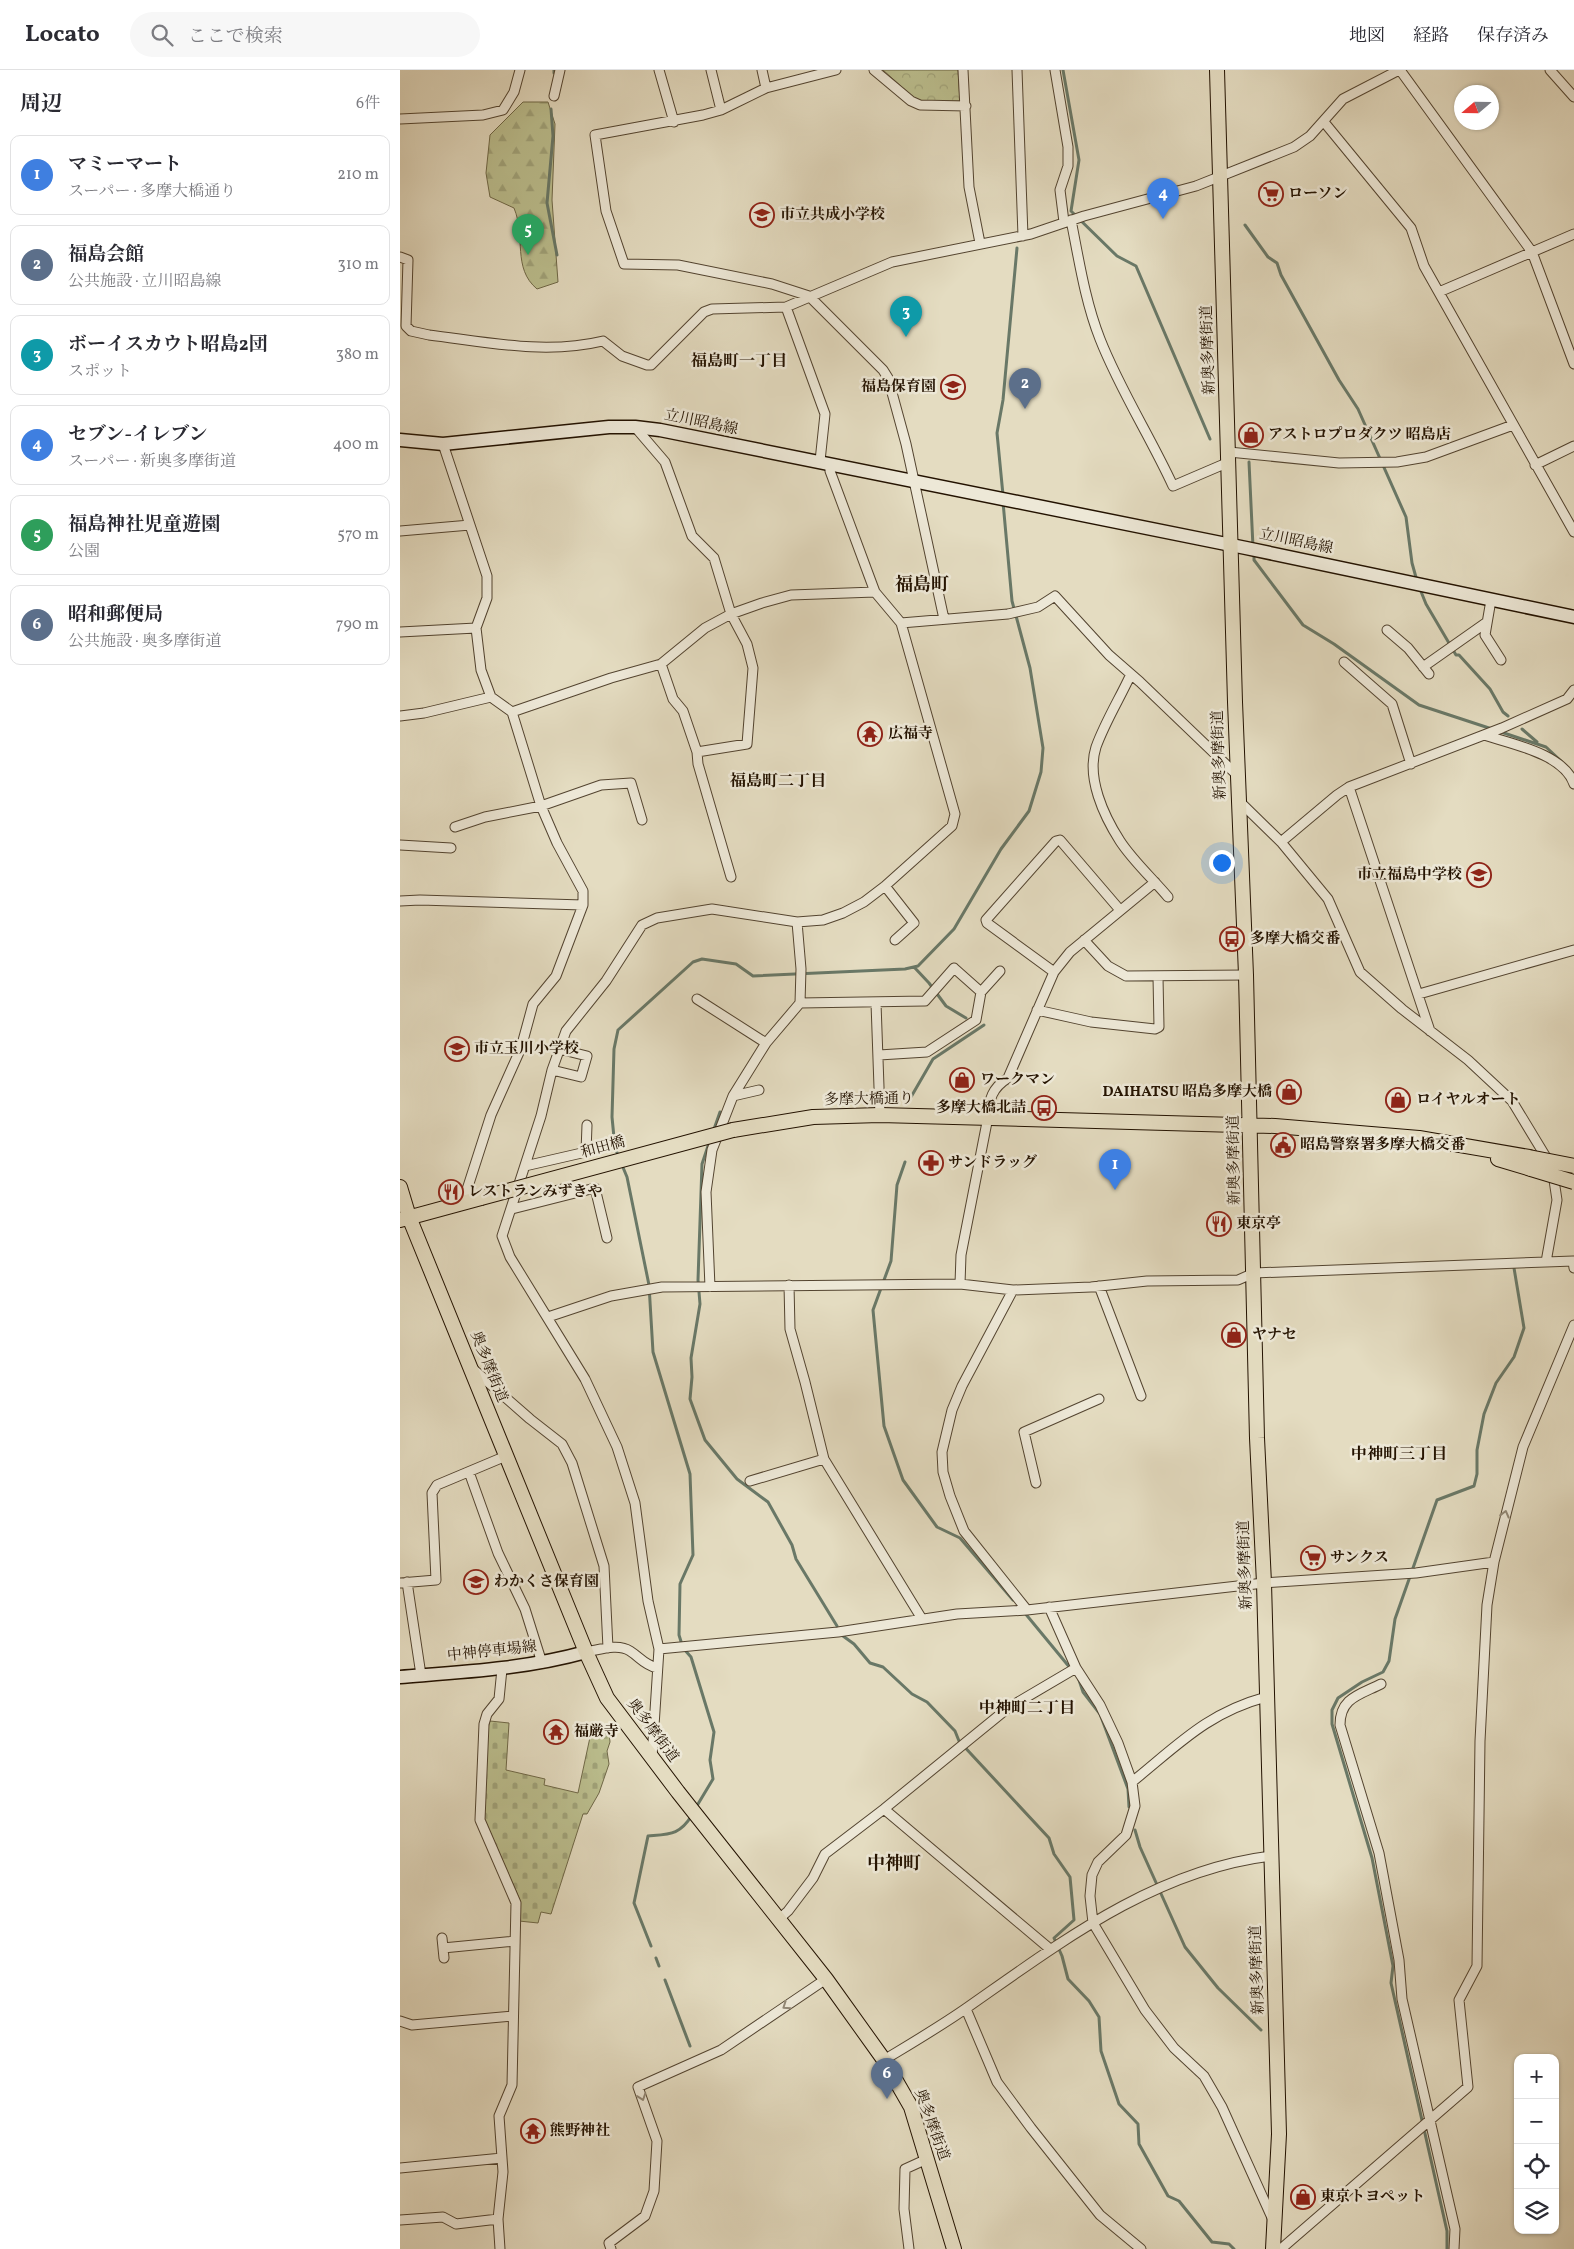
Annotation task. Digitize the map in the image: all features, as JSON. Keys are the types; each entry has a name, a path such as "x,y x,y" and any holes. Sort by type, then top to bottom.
{"main road":[{"name":"新奥多摩街道","path":"1217,70 1232,545 1237,775 1246,975 1257,1438 1264,1583 1279,2134 1273,2249"},
{"name":"立川昭島線","path":"400,440 443,444 636,427 1232,545 1574,617"},
{"name":"多摩大橋通り","path":"733,1130 814,1117 880,1115 1250,1126 1382,1134 1454,1146 1530,1163 1574,1166"},
{"name":"和田橋","path":"405,1218 733,1130"},
{"name":"多摩大橋通り","path":"1530,1163 1574,1182"},
{"name":"奥多摩街道","path":"400,1187 405,1218 469,1366 586,1652 607,1698 678,1792 826,1979 884,2060 911,2106 954,2249"},
{"name":"中神停車場線","path":"400,1677 502,1669 542,1663 586,1652"}],"street":[{"path":"400,119 483,115 503,110 514,92 520,70"},
{"path":"659,70 674,122"},
{"path":"711,70 721,110"},
{"path":"762,70 766,88"},
{"path":"836,70 813,73 766,88 721,110 674,122 595,135 606,211 624,264 678,265 772,284 809,296 842,327 888,378 914,482 944,619"},
{"path":"874,70 916,103 966,106"},
{"path":"963,70 969,187 980,243"},
{"path":"1017,70 1023,236"},
{"path":"1055,70 1068,147 1068,166 1060,190 1070,221 1082,280 1099,337 1124,395 1173,486 1229,457 1339,463 1397,462 1426,457 1512,425"},
{"path":"400,257 408,260 406,326 411,331 429,335 536,348 582,346 603,341 622,356 644,366 651,365 704,312 712,309 786,307 892,262 980,243 1023,236 1084,216 1196,186 1220,175 1267,159 1294,147 1310,136 1343,99 1399,70 1532,252 1574,364"},
{"path":"1550,70 1574,97"},
{"path":"554,96 562,71"},
{"path":"1324,122 1410,228 1424,266 1574,532"},
{"path":"1439,292 1574,234"},
{"path":"652,1757 657,1709 659,1649 648,1601 635,1503 620,1456 585,1380 548,1316 510,1257 502,1236 541,1116 552,1070 566,1031 606,981 642,925 657,918 712,909 797,922 822,920 843,913 864,902 885,886 952,826 955,814 901,623 875,592 830,471 825,463 825,414 786,307"},
{"path":"636,427 665,462 692,536 714,558 731,614 747,644 753,668 747,744 697,752"},
{"path":"443,444 487,576 487,598 476,628 481,670 491,697 512,712 541,806 557,844 583,891 583,904 556,976 533,1004 521,1048 491,1115 463,1202"},
{"path":"1535,465 1574,446"},
{"path":"400,531 470,525"},
{"path":"512,712 611,678 661,664 705,628 731,614 791,596 875,592"},
{"path":"901,623 1010,614 1038,607 1055,596 1109,655 1237,775"},
{"path":"1491,600 1485,635 1501,660"},
{"path":"1423,667 1487,622"},
{"path":"400,632 476,628"},
{"path":"1388,644 1391,634 1408,648 1429,674"},
{"path":"1344,662 1392,704 1411,764"},
{"path":"661,664 673,699 683,711 697,752 698,764 731,877"},
{"path":"1131,674 1096,748 1093,764 1095,781 1104,810 1121,842 1168,896"},
{"path":"1281,842 1337,794 1502,728 1567,699 1574,690"},
{"path":"400,716 424,714 491,697"},
{"path":"1488,734 1544,754 1571,775 1574,784"},
{"path":"455,827 485,817 541,806 601,785 631,783 642,820"},
{"path":"1350,788 1430,1031"},
{"path":"1238,801 1281,842 1328,899 1360,972 1430,1031 1468,1060 1512,1101 1552,1167 1557,1200 1546,1262"},
{"path":"1054,972 987,923 986,920 1056,840 1060,840 1120,910"},
{"path":"400,845 451,848"},
{"path":"960,1284 961,1255 988,1117 989,1099 998,1084 1008,1078 1054,972 1070,952 1155,882"},
{"path":"885,886 914,923 895,940"},
{"path":"400,901 583,904"},
{"path":"707,1287 706,1192 712,1150 733,1096 766,1043 800,1003 801,969 797,922"},
{"path":"1084,940 1117,973 1135,977 1246,975"},
{"path":"1419,994 1574,950"},
{"path":"800,1003 924,1001 954,968 981,992"},
{"path":"879,1055 927,1052 976,1020 981,992 1000,971"},
{"path":"1037,1010 1091,1022 1155,1029 1158,1027 1158,977"},
{"path":"697,999 766,1043"},
{"path":"876,1003 880,1115"},
{"path":"552,1070 581,1077 587,1056 559,1049"},
{"path":"733,1096 759,1090"},
{"path":"525,1166 586,1152 587,1125"},
{"path":"512,1209 595,1188 607,1238"},
{"path":"548,1316 611,1296 655,1288 960,1284 1013,1290 1099,1286 1147,1281 1238,1280 1254,1273 1573,1261 1574,1268"},
{"path":"789,1285 790,1330 806,1382 824,1459 922,1619"},
{"path":"1099,1286 1141,1396"},
{"path":"1013,1290 966,1378 952,1410 942,1452 943,1472 964,1531 1027,1610"},
{"path":"1281,2249 1468,2088 1459,2000 1477,1966 1480,1741 1487,1605 1494,1562 1523,1447 1574,1325"},
{"path":"469,1366 562,1444 572,1463 604,1566 608,1648"},
{"path":"1036,1483 1024,1432 1099,1399"},
{"path":"421,1675 404,1583 436,1580 432,1493 436,1485 506,1456"},
{"path":"750,1481 824,1459"},
{"path":"469,1472 498,1553 525,1609 542,1663"},
{"path":"659,1649 838,1632 922,1619 1027,1610 1264,1583 1416,1572 1494,1562"},
{"path":"1049,1607 1073,1670 1104,1713 1118,1743 1132,1782 1135,1806 1126,1834 1098,1862 1092,1875 1090,1896 1093,1923 1145,2010 1174,2048 1204,2076 1222,2107 1275,2224"},
{"path":"586,1652 608,1648 629,1650 646,1665 657,1668"},
{"path":"500,2249 498,2219 503,2172 499,2116 512,2086 516,1902 480,1820 484,1724 487,1714 500,1699 502,1669"},
{"path":"779,1919 788,1911 813,1878 825,1854 884,1809 1008,1708 1073,1670"},
{"path":"1381,1684 1348,1701 1340,1713 1340,1726 1379,1853 1399,1960 1402,1999 1428,2122 1455,2229 1454,2249"},
{"path":"1132,1782 1186,1736 1208,1721 1243,1703 1266,1697"},
{"path":"884,1809 1051,1948"},
{"path":"884,2060 966,2009 1051,1948 1093,1923 1163,1886 1220,1864 1271,1856"},
{"path":"442,1938 444,1958"},
{"path":"443,1948 515,1940"},
{"path":"611,2249 609,2243 645,2216 654,2191 657,2141 638,2087 721,2050 826,1979"},
{"path":"966,2009 997,2082 1100,2214 1141,2249"},
{"path":"401,2020 412,2025 513,2016"},
{"path":"400,2168 502,2158"},
{"path":"909,2249 904,2209 905,2169 927,2159"},
{"path":"400,2220 443,2217 456,2224 498,2219"}],"green space":[{"path":"883,70 958,70 960,101 922,101 913,97"},
{"path":"523,102 548,102 555,124 552,200 558,282 537,289 529,281 522,262 519,230 514,208 490,197 486,173 490,135"},
{"path":"490,1721 509,1723 506,1770 545,1779 544,1785 578,1793 592,1728 609,1730 610,1742 607,1751 609,1764 599,1793 587,1814 583,1814 551,1914 541,1912 538,1923 519,1921 519,1898 484,1818 487,1731"}],"waterway":[{"path":"1063,70 1079,160 1071,211 1117,256 1136,266 1210,439"},
{"path":"551,109 553,136 547,203 557,255"},
{"path":"1245,225 1268,257 1277,263 1281,275 1339,380 1358,409 1406,517 1412,563 1417,581"},
{"path":"1003,495 997,433 1003,400 1017,248"},
{"path":"1249,462 1253,547"},
{"path":"619,1157 615,1148 612,1117 614,1049 618,1030 693,962 702,959 736,964 753,976 905,969 918,966 954,929 1001,849 1029,811 1041,772 1043,748 1030,668 1012,601 1003,502"},
{"path":"1254,553 1254,560 1303,625 1334,644 1419,705 1492,729"},
{"path":"1420,589 1426,604 1456,655 1459,655 1490,689 1503,712 1508,716"},
{"path":"1522,729 1537,742"},
{"path":"1501,732 1546,747 1561,761"},
{"path":"914,967 946,1006 966,1018"},
{"path":"911,1097 933,1059 984,1025"},
{"path":"713,1132 720,1112"},
{"path":"710,1140 702,1164 698,1280 700,1304 691,1358 690,1399 705,1440 737,1479 768,1502 792,1545 796,1559 837,1626"},
{"path":"905,1162 897,1185 891,1261 873,1310 884,1426 903,1480 937,1527 960,1538 1013,1600"},
{"path":"622,1165 627,1177 649,1285 653,1352 690,1474 693,1555 680,1584 679,1635 683,1648 691,1657 714,1732 710,1760 713,1779 695,1809"},
{"path":"1447,2249 1447,2231 1391,1983 1393,1966 1372,1858 1332,1724 1332,1710 1338,1698 1362,1682 1383,1672 1389,1661 1395,1619 1437,1500 1474,1486 1477,1474 1477,1450 1484,1414 1496,1383 1514,1357 1524,1328 1514,1268"},
{"path":"1024,1612 1071,1669"},
{"path":"843,1636 854,1644 870,1663 883,1667 912,1694 927,1702 955,1731 959,1741 1049,1838 1054,1854 1070,1877 1074,1920 1054,1938 1062,1956 1068,1979 1089,2001 1099,2017 1101,2051 1119,2104 1138,2124 1139,2144 1168,2196 1179,2201 1212,2242 1229,2244 1234,2249"},
{"path":"1079,1680 1083,1692 1100,1714 1128,1789 1129,1807"},
{"path":"651,1946 634,1903 648,1836 662,1835 679,1830 688,1822 692,1815"},
{"path":"1135,1830 1140,1847 1185,1947 1218,1988 1261,2030"},
{"path":"656,1958 659,1966"},
{"path":"665,1980 690,2046"}],"place":[{"name":"ローソン","path":"1271,194"},
{"name":"市立共成小学校","path":"762,215"},
{"name":"セブン-イレブン","path":"1163,219"},
{"name":"福島神社児童遊園","path":"528,255"},
{"name":"ボーイスカウト昭島2団","path":"906,337"},
{"name":"福島保育園","path":"953,387"},
{"name":"福島会館","path":"1025,409"},
{"name":"アストロプロダクツ 昭島店","path":"1251,435"},
{"name":"広福寺","path":"870,734"},
{"name":"市立福島中学校","path":"1479,875"},
{"name":"多摩大橋交番","path":"1232,939"},
{"name":"市立玉川小学校","path":"457,1049"},
{"name":"ワークマン","path":"962,1080"},
{"name":"DAIHATSU 昭島多摩大橋","path":"1289,1092"},
{"name":"ロイヤルオート","path":"1398,1100"},
{"name":"多摩大橋北詰","path":"1044,1108"},
{"name":"昭島警察署多摩大橋交番","path":"1283,1145"},
{"name":"サンドラッグ","path":"931,1163"},
{"name":"マミーマート","path":"1115,1190"},
{"name":"レストランみずきや","path":"451,1192"},
{"name":"東京亭","path":"1219,1224"},
{"name":"ヤナセ","path":"1234,1335"},
{"name":"サンクス","path":"1313,1558"},
{"name":"わかくさ保育園","path":"476,1582"},
{"name":"福厳寺","path":"556,1732"},
{"name":"昭和郵便局","path":"887,2099"},
{"name":"熊野神社","path":"533,2131"},
{"name":"東京トヨペット","path":"1303,2197"}],"district":[{"name":"福島町一丁目","path":"739,362"},
{"name":"福島町","path":"922,585"},
{"name":"福島町二丁目","path":"778,782"},
{"name":"中神町三丁目","path":"1399,1455"},
{"name":"中神町二丁目","path":"1027,1709"},
{"name":"中神町","path":"894,1864"}]}
